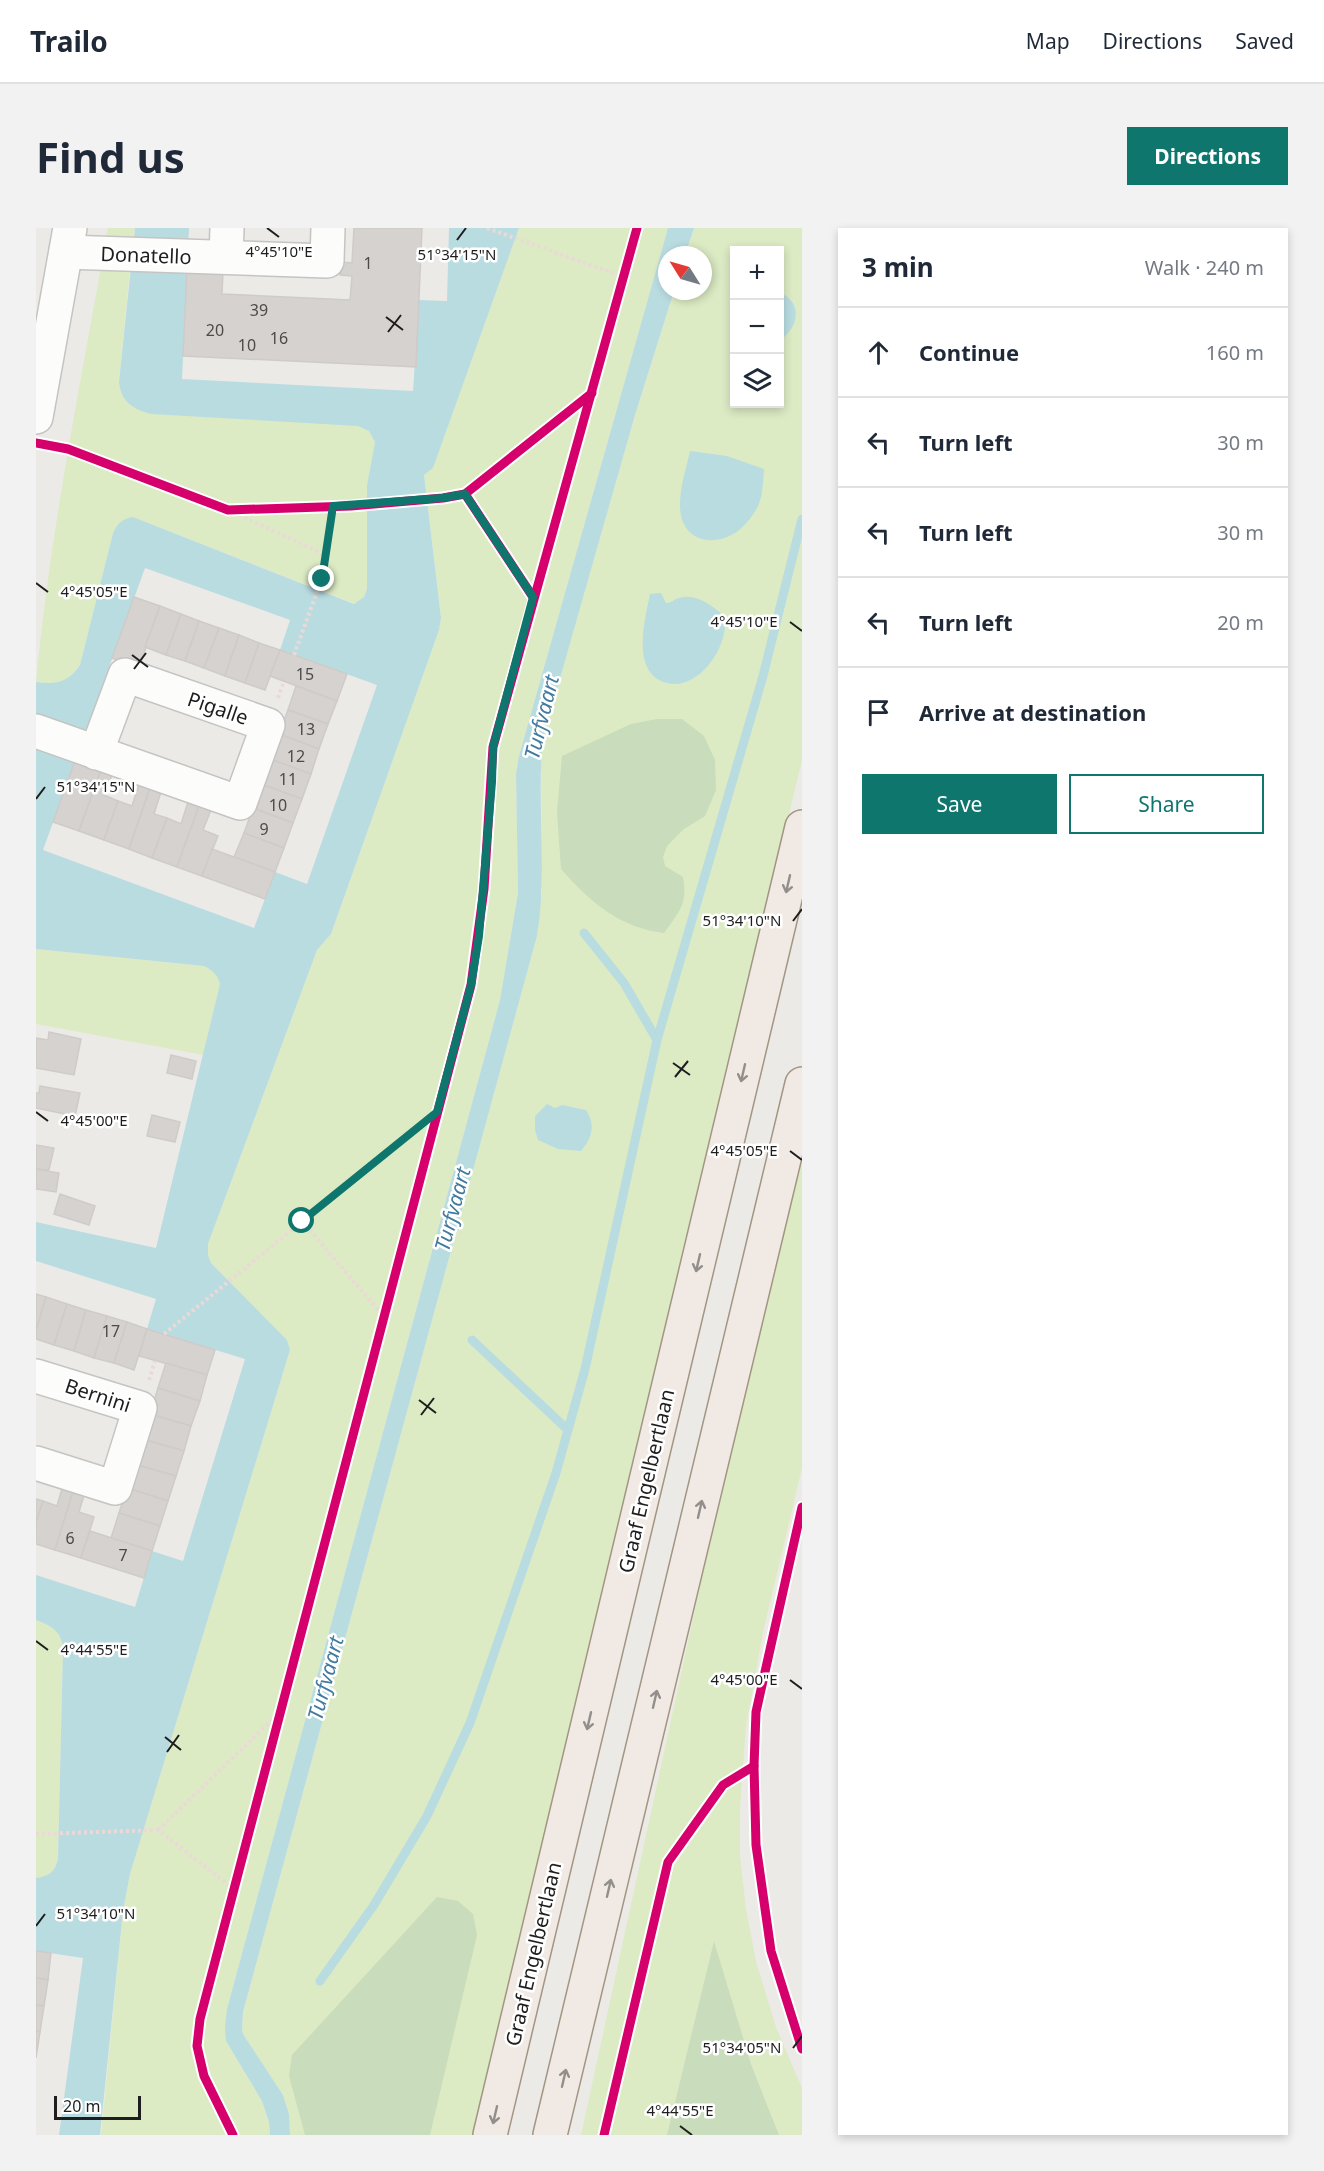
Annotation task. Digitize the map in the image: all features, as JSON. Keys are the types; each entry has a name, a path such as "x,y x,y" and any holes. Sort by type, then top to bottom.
{"main road":[{"name":"Graaf Engelbertlaan","path":"490,2135 802,827"},
{"path":"550,2135 802,1084"}],"street":[{"name":"Donatello","path":"68,240 132,254 188,256 227,243 327,261 328,228"},
{"path":"36,414 68,240"},
{"name":"Pigalle","path":"36,731 88,750 240,803 268,725 125,675 88,750"},
{"name":"Bernini","path":"36,1376 140,1408 115,1488 36,1463"}],"path":[{"path":"487,228 625,272 621,287"},
{"path":"217,506 326,555"},
{"path":"294,655 322,579 338,506 321,507"},
{"path":"228,510 251,509"},
{"path":"434,1124 440,1101"},
{"path":"164,1334 437,1112"},
{"path":"302,1221 384,1317"},
{"path":"381,1328 387,1305"},
{"path":"274,1734 283,1700"},
{"path":"158,1830 280,1712"},
{"path":"36,1834 158,1830 234,1889"},
{"path":"231,1900 237,1878"}],"green space":[{"path":"108,228 135,228 133,238 106,238"},
{"path":"519,228 668,228 663,246 658,246 658,263 519,756 516,774 518,893 500,1000 227,2009 226,2041 262,2101 269,2122 270,2135 101,2135 123,1911 130,1874 290,1350 287,1340 211,1263 208,1244 317,950 331,934 439,630 441,618 424,475 433,467"},
{"path":"694,228 802,228 802,760 624,1509 575,1703 474,2135 290,2135 289,2114 283,2095 243,2034 243,2012 537,936 542,891 541,751 546,725 635,415 671,300 712,300 712,246 688,246"},
{"path":"101,267 130,269 119,382 364,427 369,431 375,442 367,485 367,589 364,597 355,604 133,517 113,533 80,665 67,679 50,683 36,682 56,526"},
{"path":"657,719 682,719 704,736 715,760 716,790 705,816 684,829 667,846 663,857 665,866 683,877 684,886 681,907 664,933 633,926 607,912 561,869 557,812 562,756 631,724"},
{"path":"36,949 204,966 216,975 220,984 203,1055 36,1024"},
{"path":"802,1156 802,1468 763,1633 746,1727 740,1807 740,1856 746,1909 756,1961 776,2027 802,2088 802,2135 779,2135 751,2064 714,1942 667,2135 581,2135 712,1531"},
{"path":"36,1620 58,1633 63,1649 58,1859 51,1873 36,1878"},
{"path":"437,1897 458,1901 473,1914 477,1935 430,2135 305,2135 289,2076 292,2055"},
{"path":"714,1941 751,2064 779,2135 667,2135"}],"water":[{"path":"135,228 189,228 182,379 413,391 419,300 447,301 449,228 519,228 433,468 424,475 441,618 439,630 331,934 317,950 208,1244 211,1263 287,1340 290,1350 130,1874 123,1911 100,2135 59,2135 83,1958 36,1951 36,1878 51,1873 58,1859 63,1649 58,1633 36,1620 36,1575 135,1607 152,1551 183,1561 245,1359 147,1329 156,1299 36,1261 36,1222 156,1248 220,984 214,973 204,966 36,949 36,682 50,683 67,679 80,665 113,533 123,520 129,518 133,517 354,604 364,597 367,589 367,485 375,442 369,431 358,426 151,414 139,410 125,400 119,382","holes":["145,568 290,620 280,650 377,685 307,884 275,872 254,928 43,850"]},
{"path":"668,228 694,228 688,246 663,246"},
{"name":"Turfvaart","path":"658,263 658,300 671,300 635,415 543,738 541,762 542,886 537,936 243,2012 243,2034 283,2095 289,2114 290,2135 270,2135 269,2122 262,2101 226,2041 227,2009 500,1000 518,893 516,774 519,756"},
{"path":"784,295 792,302 796,315 795,322 784,337"},
{"path":"690,451 727,456 764,469 762,493 756,510 740,529 725,538 702,539 689,531 684,524 680,500"},
{"path":"661,593 666,603 679,598 691,597 708,604 723,615 725,624 721,644 709,664 691,680 681,683 670,684 656,678 649,671 644,658 643,634 650,594"},
{"path":"547,1104 555,1108 562,1105 586,1110 592,1126 588,1141 581,1151 558,1149 538,1140 535,1116"}],"building":[{"path":"354,228 422,228 416,367 183,356 187,269 223,271 222,294 350,300 352,276 340,275 343,262 352,263"},
{"path":"134,597 160,606 139,668 112,658"},
{"path":"160,606 181,614 166,655 145,647"},
{"path":"181,614 199,621 185,661 166,655"},
{"path":"199,621 219,628 204,668 185,661"},
{"path":"219,628 239,635 225,676 204,668"},
{"path":"239,635 259,643 245,683 225,676"},
{"path":"259,643 280,650 265,690 245,683"},
{"path":"280,650 347,674 337,701 270,676"},
{"path":"296,686 337,701 328,724 288,710"},
{"path":"288,710 328,724 319,749 279,734"},
{"path":"279,734 319,749 311,774 270,759"},
{"path":"270,759 311,774 302,799 261,784"},
{"path":"75,761 101,770 79,831 53,822"},
{"path":"101,770 112,775 104,795 118,801 104,840 79,831"},
{"path":"139,784 150,788 129,849 104,840 118,801 132,806"},
{"path":"261,784 302,799 293,823 253,808"},
{"path":"150,788 161,792 154,814 167,818 152,858 129,849"},
{"path":"188,802 199,806 177,867 152,858 167,818 181,824"},
{"path":"199,806 211,810 203,830 218,836 202,876 177,867"},
{"path":"253,808 293,823 284,848 244,833"},
{"path":"244,833 284,848 275,872 234,857"},
{"path":"212,849 275,872 265,899 202,876"},
{"path":"49,1032 81,1039 74,1075 36,1068 36,1038 48,1040"},
{"path":"171,1055 196,1061 192,1079 167,1073"},
{"path":"40,1086 80,1093 75,1116 36,1108 36,1093 39,1093"},
{"path":"152,1115 180,1122 175,1142 147,1136"},
{"path":"36,1145 54,1148 49,1170 36,1169"},
{"path":"36,1169 59,1173 56,1192 36,1189"},
{"path":"60,1194 95,1206 89,1225 54,1214"},
{"path":"36,1294 46,1297 36,1331"},
{"path":"46,1297 67,1304 54,1345 36,1339 36,1331"},
{"path":"67,1304 86,1310 74,1351 54,1345"},
{"path":"86,1310 107,1316 94,1358 74,1351"},
{"path":"107,1316 127,1322 114,1363 94,1358"},
{"path":"127,1322 147,1329 134,1370 114,1363"},
{"path":"147,1329 215,1350 207,1375 139,1356"},
{"path":"166,1363 207,1375 200,1401 158,1388"},
{"path":"158,1388 200,1401 191,1426 150,1414"},
{"path":"150,1414 191,1426 184,1451 142,1439"},
{"path":"142,1439 184,1451 176,1476 134,1464"},
{"path":"134,1464 176,1476 168,1501 127,1488"},
{"path":"63,1485 74,1488 55,1550 36,1544 36,1522 43,1501 57,1506"},
{"path":"74,1488 85,1492 79,1512 94,1517 81,1558 55,1550"},
{"path":"127,1488 168,1501 160,1526 119,1513"},
{"path":"36,1499 43,1501 36,1522"},
{"path":"119,1513 160,1526 152,1551 111,1538"},
{"path":"90,1531 152,1551 144,1578 81,1558"},
{"path":"36,1951 51,1953 48,1980 36,1978"},
{"path":"36,1978 48,1980 44,2006 36,2005"},
{"path":"36,2005 44,2006 40,2032 36,2031"},
{"path":"36,2031 40,2032 36,2058"}],"waterway":[{"path":"320,1981 374,1905 427,1816 470,1723 556,1473 585,1369 657,1040 763,676 802,519"},
{"path":"584,933 624,983 657,1040"},
{"path":"472,1340 568,1430"}],"cycle path":[{"path":"233,2135 204,2076 197,2046 200,2019 471,985 484,889 493,747 637,228"},
{"path":"36,443 68,449 228,510 351,506 443,498 465,494 592,393"},
{"path":"465,494 533,597"},
{"path":"802,1507 756,1712 754,1766 756,1845 771,1951 802,2049"},
{"path":"604,2135 668,1862 723,1785 754,1766"}],"route":[{"path":"302,1221 437,1112 471,985 479,936 493,747 533,597 465,494 442,498 333,506 322,579"}]}
